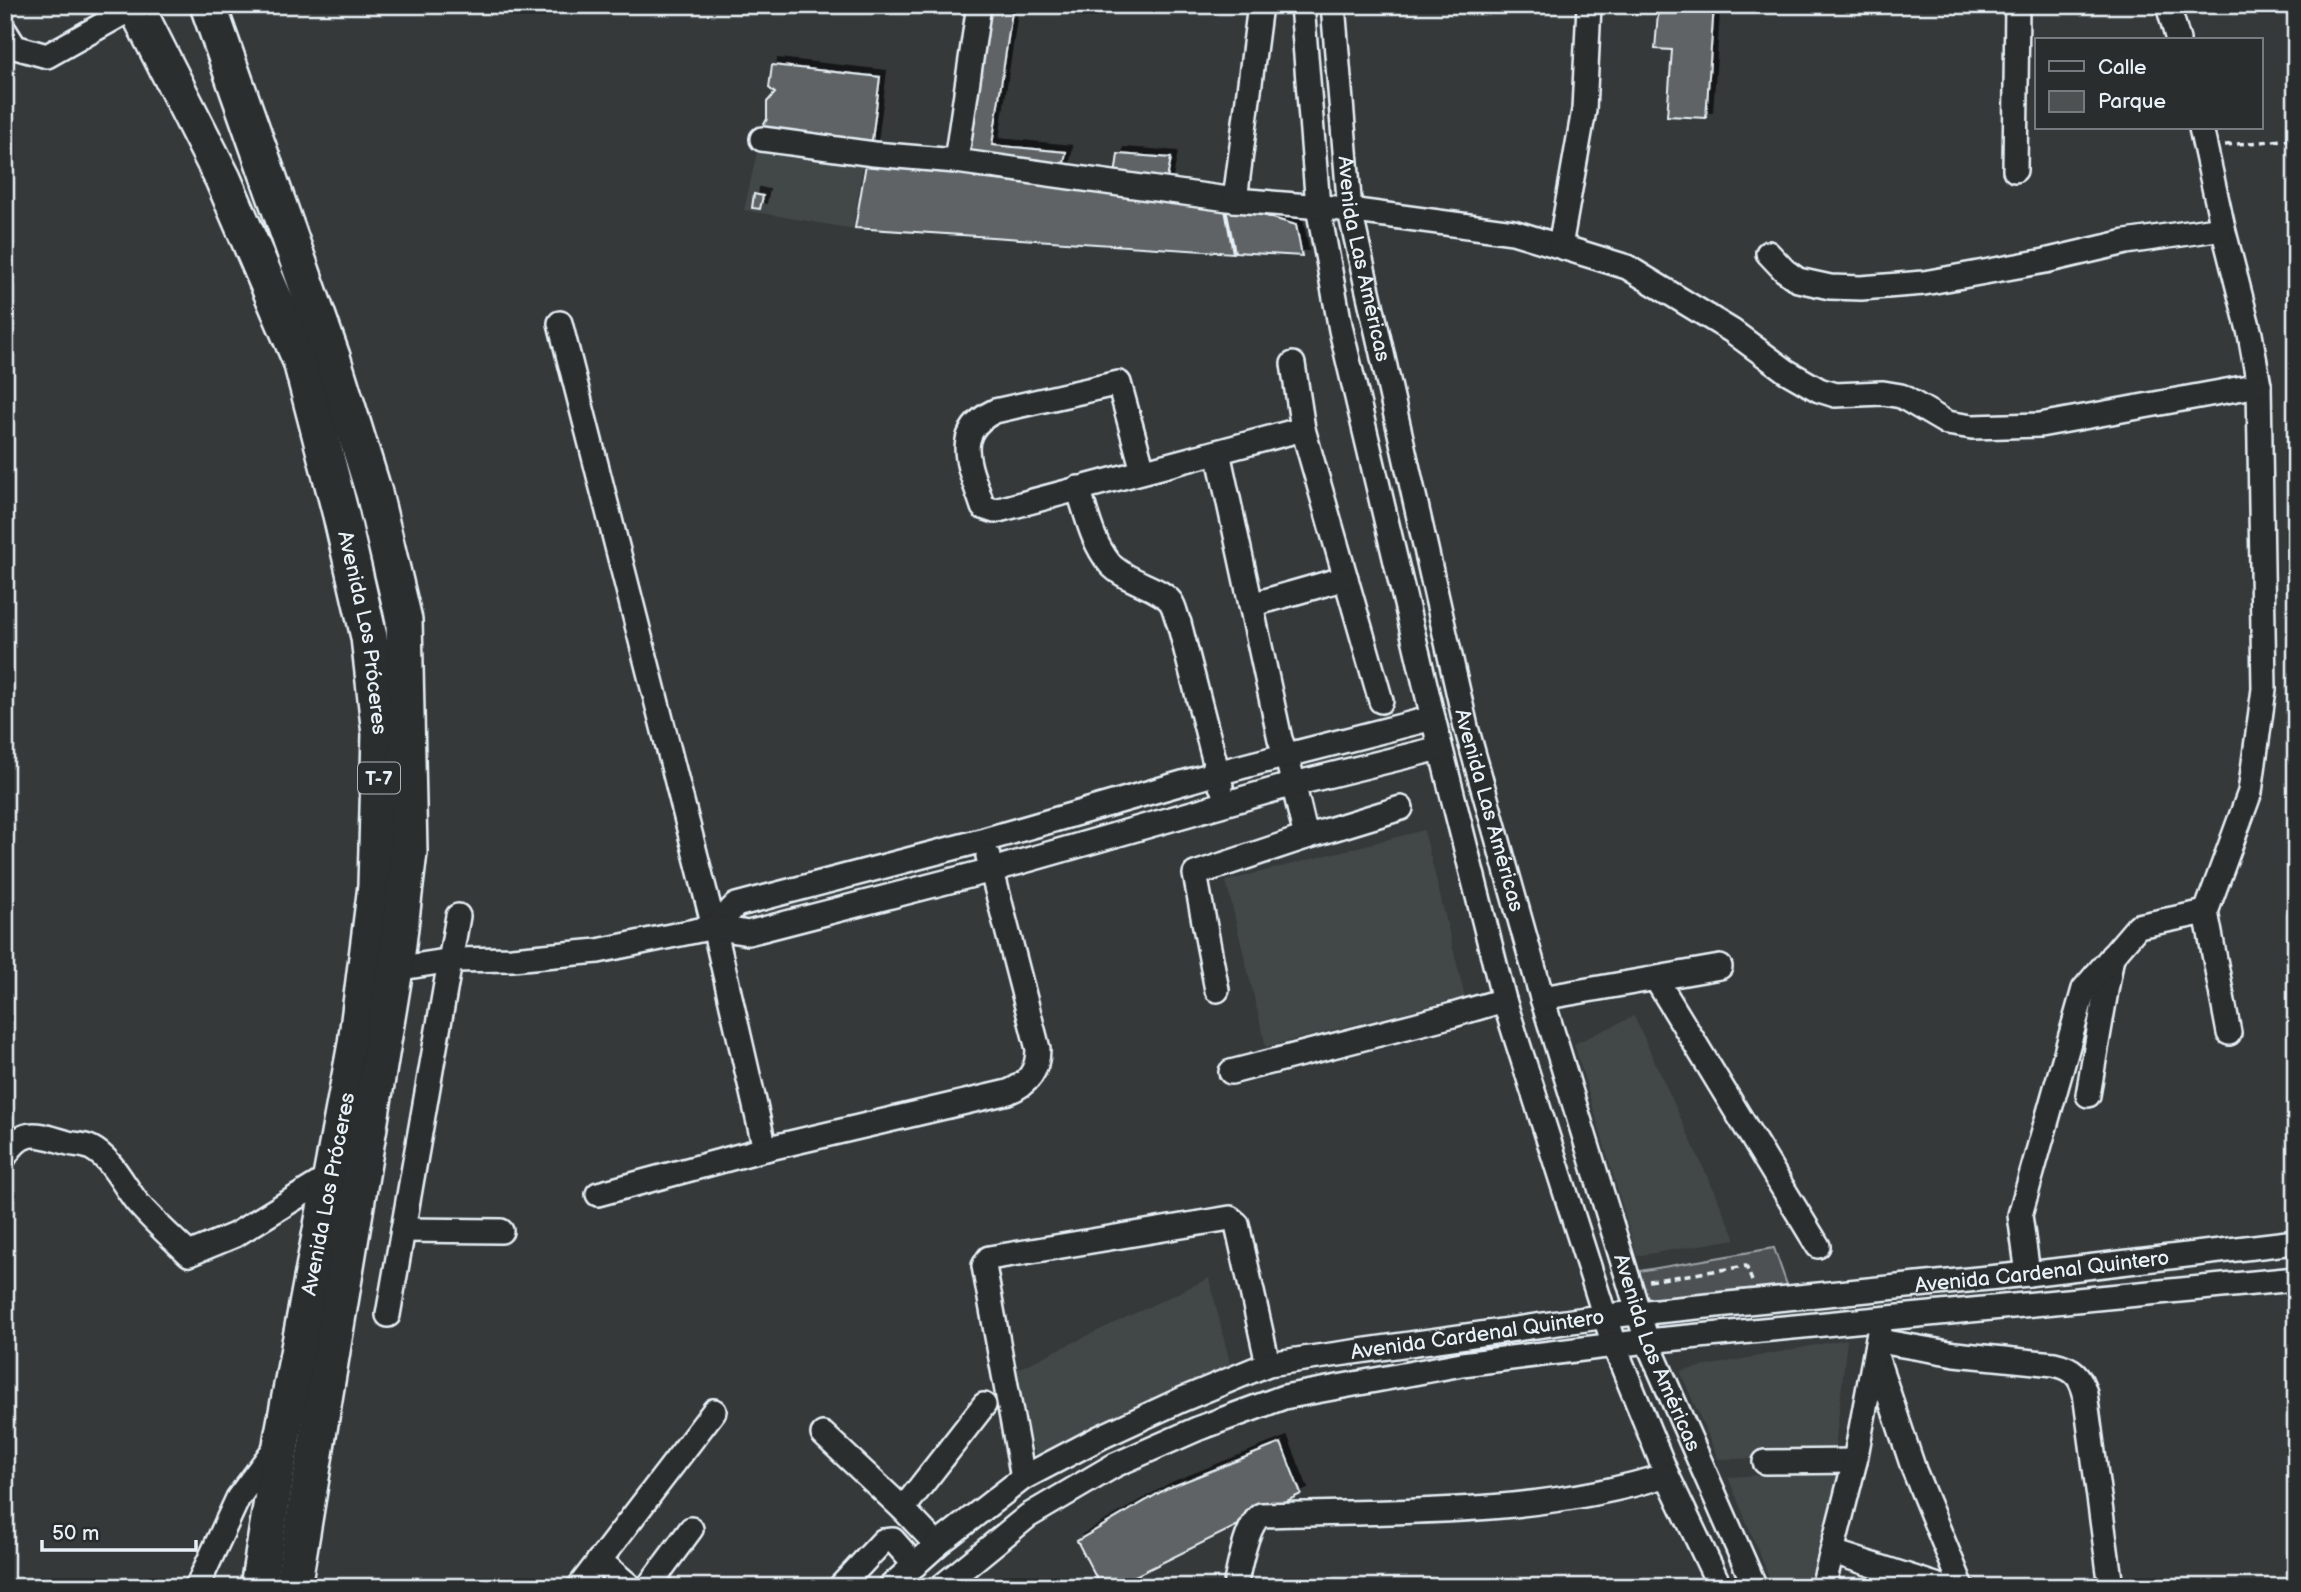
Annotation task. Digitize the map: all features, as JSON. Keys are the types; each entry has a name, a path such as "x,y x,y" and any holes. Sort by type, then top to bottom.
{"highway":[{"name":"Avenida Los Próceres","path":"136,5 223,179 301,361 369,637 380,734 376,886 356,1044 282,1439 258,1587"},
{"name":"Avenida Los Próceres","path":"208,5 332,357 374,493 404,620 409,852 395,969 293,1587"}],"street":[{"path":"5,31 15,47 47,56 136,5"},
{"path":"956,161 979,5"},
{"path":"1235,200 1260,5"},
{"name":"Avenida Las Américas","path":"1303,5 1318,207 1341,330 1440,748 1504,1000 1614,1345 1667,1475 1720,1587"},
{"name":"Avenida Las Américas","path":"1334,5 1350,211 1466,727 1542,998 1647,1340 1755,1587"},
{"path":"1560,246 1584,110 1589,5"},
{"path":"2015,170 2017,5"},
{"path":"2168,5 2177,38"},
{"path":"2204,137 2223,228 2250,334 2259,385 2264,689 2250,792 2206,912 2229,1032"},
{"path":"762,139 956,161 1235,200 1318,207 1513,232 1626,267 1732,331 1786,371 1819,390 1835,395 1884,393 1901,396 1947,423 1972,427 2040,425 2259,385"},
{"path":"1768,253 1798,280 1830,287 1861,288 1924,283 2045,261 2126,242 2223,228"},
{"path":"560,323 714,927 765,1149"},
{"path":"1293,364 1303,429 1381,701"},
{"path":"1143,471 1119,383 995,411 981,418 971,429 965,453 983,507 995,511 1303,429"},
{"path":"1218,452 1280,739 1287,757 1306,837"},
{"path":"1078,488 1096,545 1112,566 1127,579 1152,589 1171,601 1225,803"},
{"path":"1251,605 1346,578"},
{"path":"714,927 736,905 984,840 1217,773 1433,718"},
{"path":"395,969 452,960 512,959 598,951 714,927 748,933 992,870 1294,784 1440,748"},
{"path":"1217,990 1195,874 1401,808"},
{"path":"598,1194 765,1149 1008,1092 1028,1081 1038,1060 1038,1049 984,840"},
{"path":"2028,1274 2020,1214 2084,989 2137,926 2206,912"},
{"path":"388,1315 458,916"},
{"path":"2088,1095 2112,955"},
{"path":"1542,998 1720,967"},
{"path":"1656,979 1818,1246"},
{"path":"1231,1072 1453,1016 1504,1000"},
{"path":"5,1156 17,1140 32,1134 46,1135 90,1148 110,1166 137,1202 189,1254 235,1235 331,1176"},
{"path":"1023,1478 984,1266 989,1258 1230,1218 1237,1224 1268,1364"},
{"path":"403,1230 501,1231"},
{"name":"Avenida Cardenal Quintero","path":"890,1587 937,1545 1023,1478 1135,1421 1268,1364 1639,1312 2028,1274 2296,1242"},
{"name":"Avenida Cardenal Quintero","path":"941,1587 1028,1516 1115,1465 1196,1429 1284,1397 1462,1364 1647,1340 1879,1339 2115,1298 2296,1279"},
{"path":"1823,1587 1855,1461 1879,1339"},
{"path":"1879,1339 1914,1470 1962,1587"},
{"path":"1879,1339 1955,1354 2054,1364 2064,1366 2078,1376 2085,1393 2111,1587"},
{"path":"903,1509 984,1405"},
{"path":"579,1587 714,1411"},
{"path":"823,1434 937,1545"},
{"path":"197,1587 237,1498 282,1439"},
{"path":"1765,1462 1855,1461"},
{"path":"1234,1587 1246,1541 1255,1519 1261,1515 1506,1507 1634,1485 1667,1475"},
{"path":"648,1587 691,1530"},
{"path":"840,1587 883,1541 889,1539 905,1551 915,1564"},
{"path":"1833,1552 1942,1587"},
{"path":"599,1560 631,1587"}],"path":[{"path":"2204,137 2296,139"},
{"path":"1630,1283 1746,1266 1759,1300"}],"shaded area":[{"path":"759,143 864,159 853,229 744,210"},
{"path":"1424,830 1465,997 1266,1047 1226,881"},
{"path":"1634,1016 1736,1239 1637,1256 1574,1044"},
{"path":"1209,1278 1233,1375 1040,1471 1011,1372"},
{"path":"1847,1339 1834,1458 1718,1459 1680,1371"},
{"path":"1839,1470 1809,1587 1773,1587 1728,1477"}],"green space":[{"path":"1774,1248 1792,1299 1642,1311 1628,1273"}],"building":[{"path":"984,5 1013,5 992,145 1066,152 1061,179 960,160"},
{"path":"1618,5 1714,5 1706,118 1667,116 1672,50 1655,49 1658,13 1618,11"},
{"path":"772,65 880,77 871,148 762,128 767,119 767,102 775,93 769,88"},
{"path":"1118,154 1171,158 1165,189 1114,183"},
{"path":"867,158 953,164 976,178 1224,204 1233,253 855,228"},
{"path":"754,194 763,196 760,209 752,208"},
{"path":"1225,204 1296,225 1302,256 1235,252"},
{"path":"1281,1443 1301,1494 1113,1587 1101,1587 1077,1541 1166,1489"}]}
